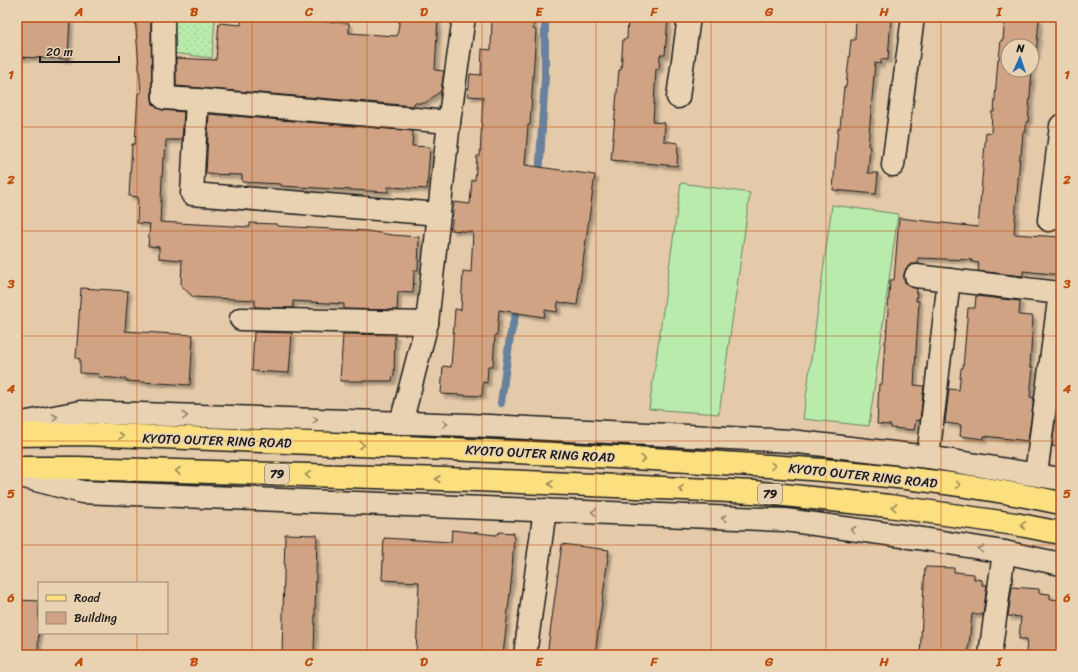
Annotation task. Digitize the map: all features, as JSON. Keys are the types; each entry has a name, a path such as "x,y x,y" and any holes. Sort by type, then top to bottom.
{"main road":[{"name":"KYOTO OUTER RING ROAD","path":"17,435 82,434 478,450 790,467 932,481 1061,503"},
{"name":"79","path":"17,468 85,468 476,480 754,492 889,506 1015,524 1061,533"}],"street":[{"path":"163,17 164,98 449,122"},
{"path":"401,423 427,323 449,122 464,17"},
{"path":"678,97 689,17"},
{"path":"893,165 913,17"},
{"path":"197,100 192,194 439,214"},
{"path":"1049,220 1057,185 1061,126"},
{"path":"916,276 1060,293 1036,474"},
{"path":"928,457 950,280"},
{"path":"241,319 427,323"},
{"path":"17,424 80,412 468,425 790,441 928,457 1061,479"},
{"path":"17,475 82,492 785,520 917,538 1004,552 1061,564"},
{"path":"525,655 546,510"},
{"path":"990,655 1004,552"}],"green space":[{"path":"167,17 215,17 212,58 172,53"},
{"path":"681,183 750,193 719,414 649,409"},
{"path":"832,205 898,214 869,426 803,419"}],"building":[{"path":"17,17 70,17 68,59 17,57"},
{"path":"135,17 149,17 151,23 153,104 157,108 163,110 184,112 182,140 166,140 165,159 163,158 160,222 250,227 250,223 277,224 277,226 367,231 419,237 418,270 414,270 413,293 398,292 397,310 344,309 344,304 293,301 293,308 255,307 255,300 193,297 181,285 182,260 159,258 159,247 148,246 150,224 137,223 138,197 129,196 132,144 135,144 138,93 141,93"},
{"path":"242,17 349,23 349,33 397,36 400,17 438,17 435,70 444,71 441,91 425,103 414,103 414,106 176,86 176,58 216,60 219,23 241,25"},
{"path":"492,17 534,17 533,29 536,30 530,125 528,125 525,165 595,175 577,305 558,302 557,312 545,310 544,317 499,310 497,335 495,335 493,366 488,366 487,383 483,382 482,396 441,394 443,366 451,367 455,309 461,310 463,271 471,272 473,232 451,230 454,202 470,204 472,180 475,180 477,156 480,156 483,97 468,96 470,74 481,75 482,49 491,50"},
{"path":"628,17 668,17 665,55 660,55 659,69 656,69 653,122 665,123 664,141 678,143 677,166 611,160 619,70 621,70 623,39 627,39"},
{"path":"856,17 891,17 888,60 881,59 881,64 875,63 868,146 870,147 868,173 878,173 876,194 833,190 838,128 840,128 851,40 855,40"},
{"path":"1005,17 1037,17 1037,19 1039,19 1037,38 1003,38"},
{"path":"1000,50 1000,78 1031,78 1028,122 1026,122 1026,132 1023,132 1020,155 1014,234 1061,237 1061,275 1023,271 1023,276 978,271 979,263 972,262 972,260 918,258 918,264 911,264 906,268 904,281 909,286 917,289 916,301 919,301 914,385 924,386 920,421 916,420 914,430 891,428 891,425 877,424 879,384 882,384 890,280 894,280 899,218 978,227 986,132 991,133 992,111 994,112"},
{"path":"209,114 413,131 412,146 430,147 427,189 388,187 388,192 281,186 281,184 242,182 242,175 206,174"},
{"path":"81,288 128,291 125,331 193,335 190,385 126,381 126,379 98,377 99,374 80,373 80,359 76,358"},
{"path":"976,296 1020,301 1019,315 1033,316 1030,367 1033,367 1030,397 1034,398 1028,441 984,436 984,439 960,436 961,425 945,423 949,389 959,390 961,368 963,368 968,308 975,308"},
{"path":"254,332 292,333 289,373 252,371"},
{"path":"343,334 395,335 394,376 392,381 340,381"},
{"path":"1058,400 1061,401 1061,448 1052,446"},
{"path":"452,530 496,535 500,532 514,533 512,574 503,655 416,655 419,582 382,580 384,538 451,542"},
{"path":"285,534 317,535 314,655 282,655"},
{"path":"562,544 609,550 595,655 547,655"},
{"path":"925,567 954,568 954,572 974,574 974,579 982,580 982,585 987,585 983,615 972,614 968,655 920,655"},
{"path":"1012,587 1039,589 1039,593 1050,594 1050,599 1061,600 1061,655 1026,652 1027,639 1019,639 1021,617 1008,616"},
{"path":"17,600 38,601 38,655 17,655"}],"waterway":[{"path":"539,178 545,77 545,17"},
{"path":"501,403 510,337 518,304"}]}
